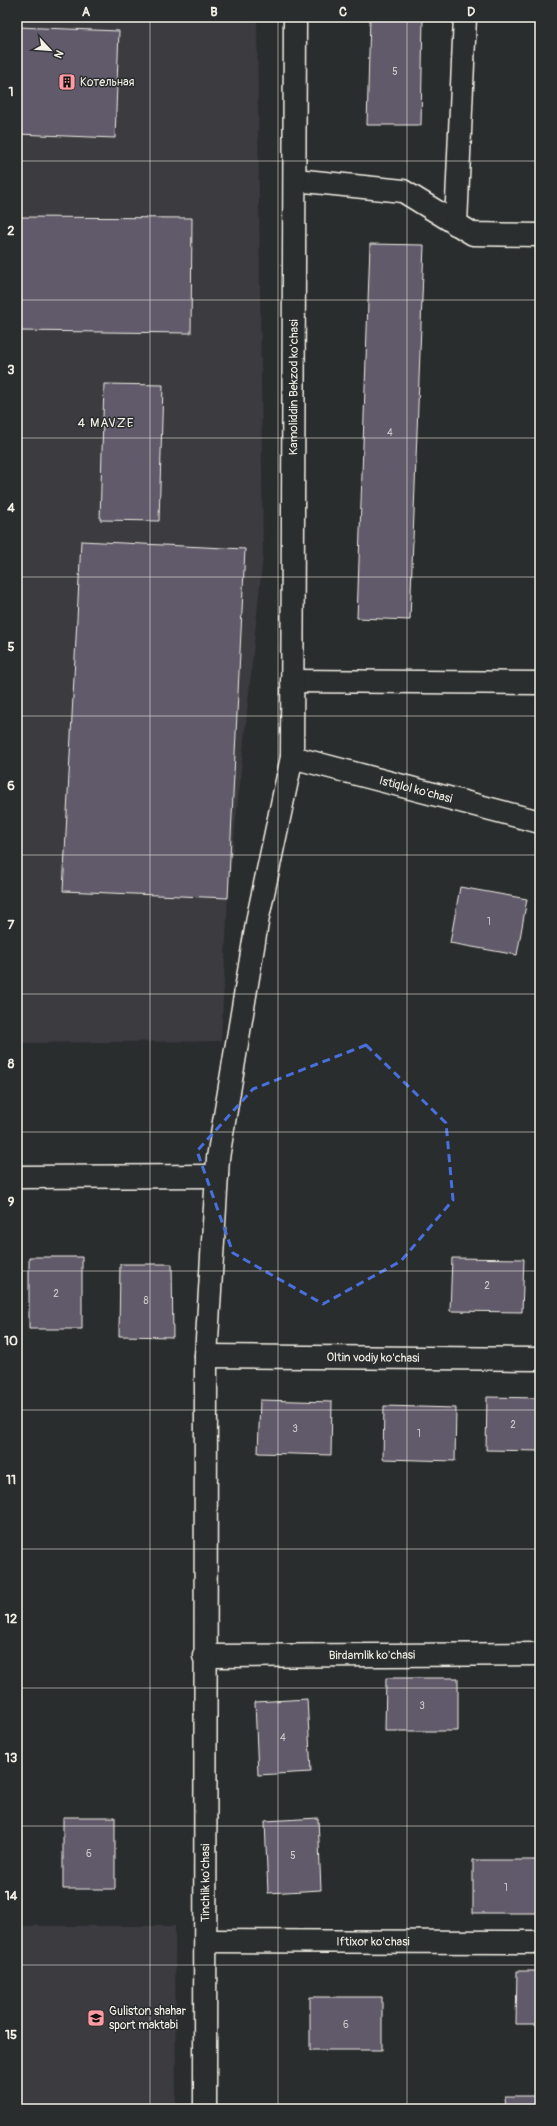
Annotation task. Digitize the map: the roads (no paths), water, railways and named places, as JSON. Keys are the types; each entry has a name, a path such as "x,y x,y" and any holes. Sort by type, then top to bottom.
{"street":[{"name":"Kamoliddin Bekzod ko'chasi","path":"217,1176 258,916 292,757 295,17"},
{"path":"456,224 465,17"},
{"path":"295,180 403,191 473,234 540,235"},
{"path":"292,681 540,683"},
{"name":"Istiqlol ko'chasi","path":"292,757 540,822"},
{"path":"17,1177 217,1176"},
{"name":"Tinchlik ko'chasi","path":"205,2109 206,1941 204,1656 206,1356 217,1176"},
{"name":"Oltin vodiy ko'chasi","path":"206,1356 540,1359"},
{"name":"Birdamlik ko'chasi","path":"204,1656 540,1654"},
{"name":"Iftixor ko'chasi","path":"206,1941 540,1942"}],"place":[{"name":"Котельная","path":"67,82"},
{"name":"Guliston shahar sport maktabi","path":"96,2018"}],"district":[{"name":"4 MAVZE","path":"106,422"}]}
